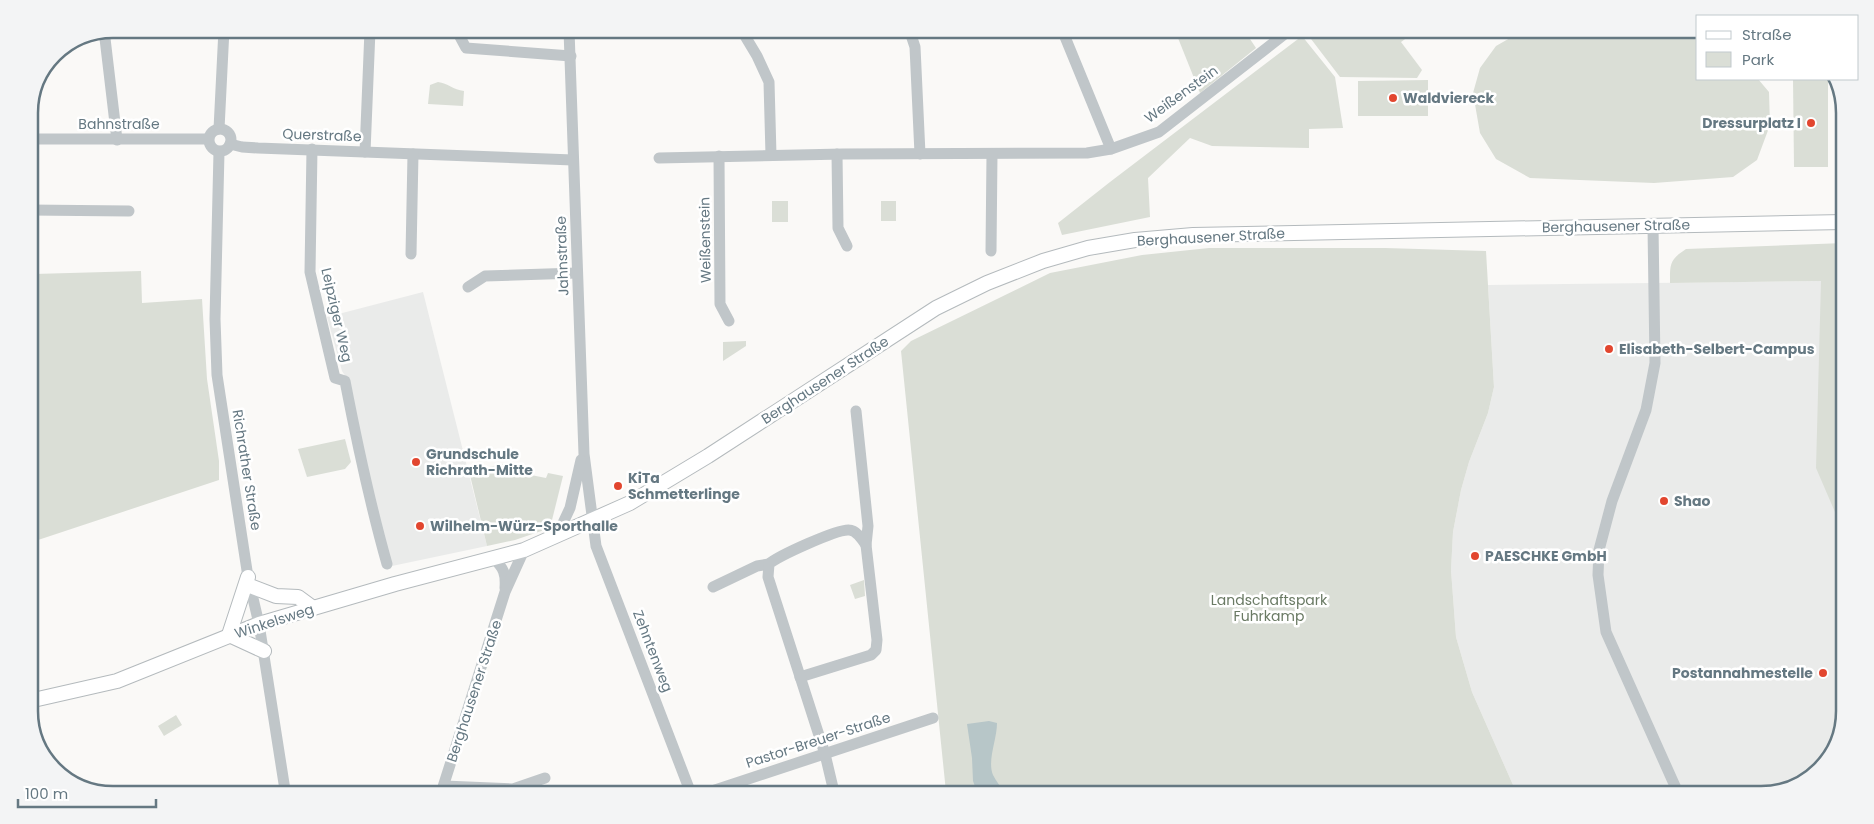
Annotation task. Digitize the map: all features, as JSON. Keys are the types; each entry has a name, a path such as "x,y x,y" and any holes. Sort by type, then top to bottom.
{"main road":[{"name":"Berghausener Straße","path":"524,550 630,503 678,475 936,308 987,283 1043,261 1088,248 1135,240 1193,235 1836,222"},
{"name":"Winkelsweg","path":"38,699 123,679 259,624 524,550"},
{"path":"264,651 229,635 249,581 276,596 298,597 313,608"}],"street":[{"path":"105,38 117,140"},
{"path":"219,129 224,38"},
{"path":"366,152 370,38"},
{"path":"461,38 466,48 571,56"},
{"name":"Jahnstraße","path":"570,38 584,454 592,521"},
{"path":"746,38 758,56 769,82 771,155"},
{"path":"912,38 915,47 920,154"},
{"path":"1065,38 1111,150"},
{"name":"Weißenstein","path":"659,158 837,154 1088,154 1111,150 1159,132 1280,38"},
{"path":"219,129 230,135 230,144 226,150 219,152 212,148 208,140 212,131 219,129"},
{"name":"Bahnstraße","path":"38,139 208,140"},
{"name":"Querstraße","path":"230,144 242,147 573,160"},
{"name":"Leipziger Weg","path":"312,150 310,272 335,378 345,381 356,437 387,564"},
{"name":"Richrather Straße","path":"219,152 215,311 218,375 249,581 264,651 284,786"},
{"path":"411,254 413,154"},
{"path":"837,154 838,228 847,246"},
{"path":"991,251 992,154"},
{"name":"Weißenstein","path":"719,156 720,304 729,321"},
{"path":"38,210 129,211"},
{"path":"1653,226 1655,363 1652,383 1646,410 1612,501 1599,550 1598,576 1606,632 1675,786"},
{"path":"468,287 485,276 577,273"},
{"path":"800,677 871,654 876,650 877,640 866,545 868,526 856,411"},
{"name":"Jahnstraße","path":"552,538 563,523 570,508 574,497 577,473 584,454"},
{"name":"Zehntenweg","path":"592,521 596,546 688,786"},
{"path":"713,587 757,566 769,564 789,552 825,537 849,530 857,534 866,545"},
{"name":"Berghausener Straße","path":"444,786 505,592 524,550"},
{"name":"Berghausener Straße","path":"493,558 506,574 505,592"},
{"path":"769,564 768,576 825,754 833,786"},
{"name":"Pastor-Breuer-Straße","path":"727,786 933,718"},
{"path":"522,786 545,778"}],"shaded area":[{"path":"1836,277 1836,712 1835,726 1826,749 1818,761 1803,774 1790,781 1771,786 1513,786 1472,692 1456,637 1451,570 1453,532 1461,490 1469,462 1488,413 1494,387 1488,285 1821,281"},
{"name":"Grundschule Richrath-Mitte","path":"423,292 487,546 392,566 372,496 348,380 342,371 327,317"},
{"path":"989,721 997,723 991,769 1000,786 975,786 967,724"}],"green space":[{"path":"1178,38 1249,38 1256,48 1200,93"},
{"path":"1299,38 1304,38 1335,77 1343,128 1309,129 1309,148 1212,146 1190,138 1148,178 1150,217 1062,235 1058,223"},
{"path":"1310,38 1406,38 1401,42 1422,70 1417,78 1340,77"},
{"path":"1510,38 1696,38 1696,80 1759,80 1769,92 1770,125 1757,160 1733,177 1654,183 1530,178 1496,159 1480,133 1473,93 1480,68 1496,46"},
{"name":"Waldviereck","path":"1428,80 1428,116 1358,116 1358,81"},
{"name":"Dressurplatz I","path":"1793,80 1828,80 1828,167 1794,167"},
{"path":"438,82 464,91 463,106 428,104 430,85"},
{"path":"772,201 788,201 788,222 772,222"},
{"path":"881,201 896,201 896,221 881,221"},
{"path":"1836,243 1836,514 1816,468 1821,281 1670,283 1673,260 1686,249"},
{"name":"Landschaftspark Fuhrkamp","path":"1209,248 1385,248 1486,251 1494,387 1488,413 1469,462 1461,490 1453,532 1451,570 1456,637 1472,692 1513,786 945,786 901,351 911,341 1050,273 1142,255"},
{"path":"141,271 142,303 202,299 207,379 219,461 219,480 38,540 38,274"},
{"path":"746,341 746,346 723,361 723,342"},
{"path":"345,439 351,462 345,469 307,477 298,449"},
{"path":"503,464 517,467 516,472 546,478 548,473 563,476 550,528 515,540 487,546 469,471"},
{"path":"864,580 865,596 855,599 850,585"},
{"path":"176,715 182,725 164,736 158,726"}],"place":[{"name":"Waldviereck","path":"1393,98"},
{"name":"Dressurplatz I","path":"1811,123"},
{"name":"Elisabeth-Selbert-Campus","path":"1609,349"},
{"name":"Grundschule Richrath-Mitte","path":"416,462"},
{"name":"KiTa Schmetterlinge","path":"618,486"},
{"name":"Shao","path":"1664,501"},
{"name":"Wilhelm-Würz-Sporthalle","path":"420,526"},
{"name":"PAESCHKE GmbH","path":"1475,556"},
{"name":"Postannahmestelle","path":"1823,673"}]}
